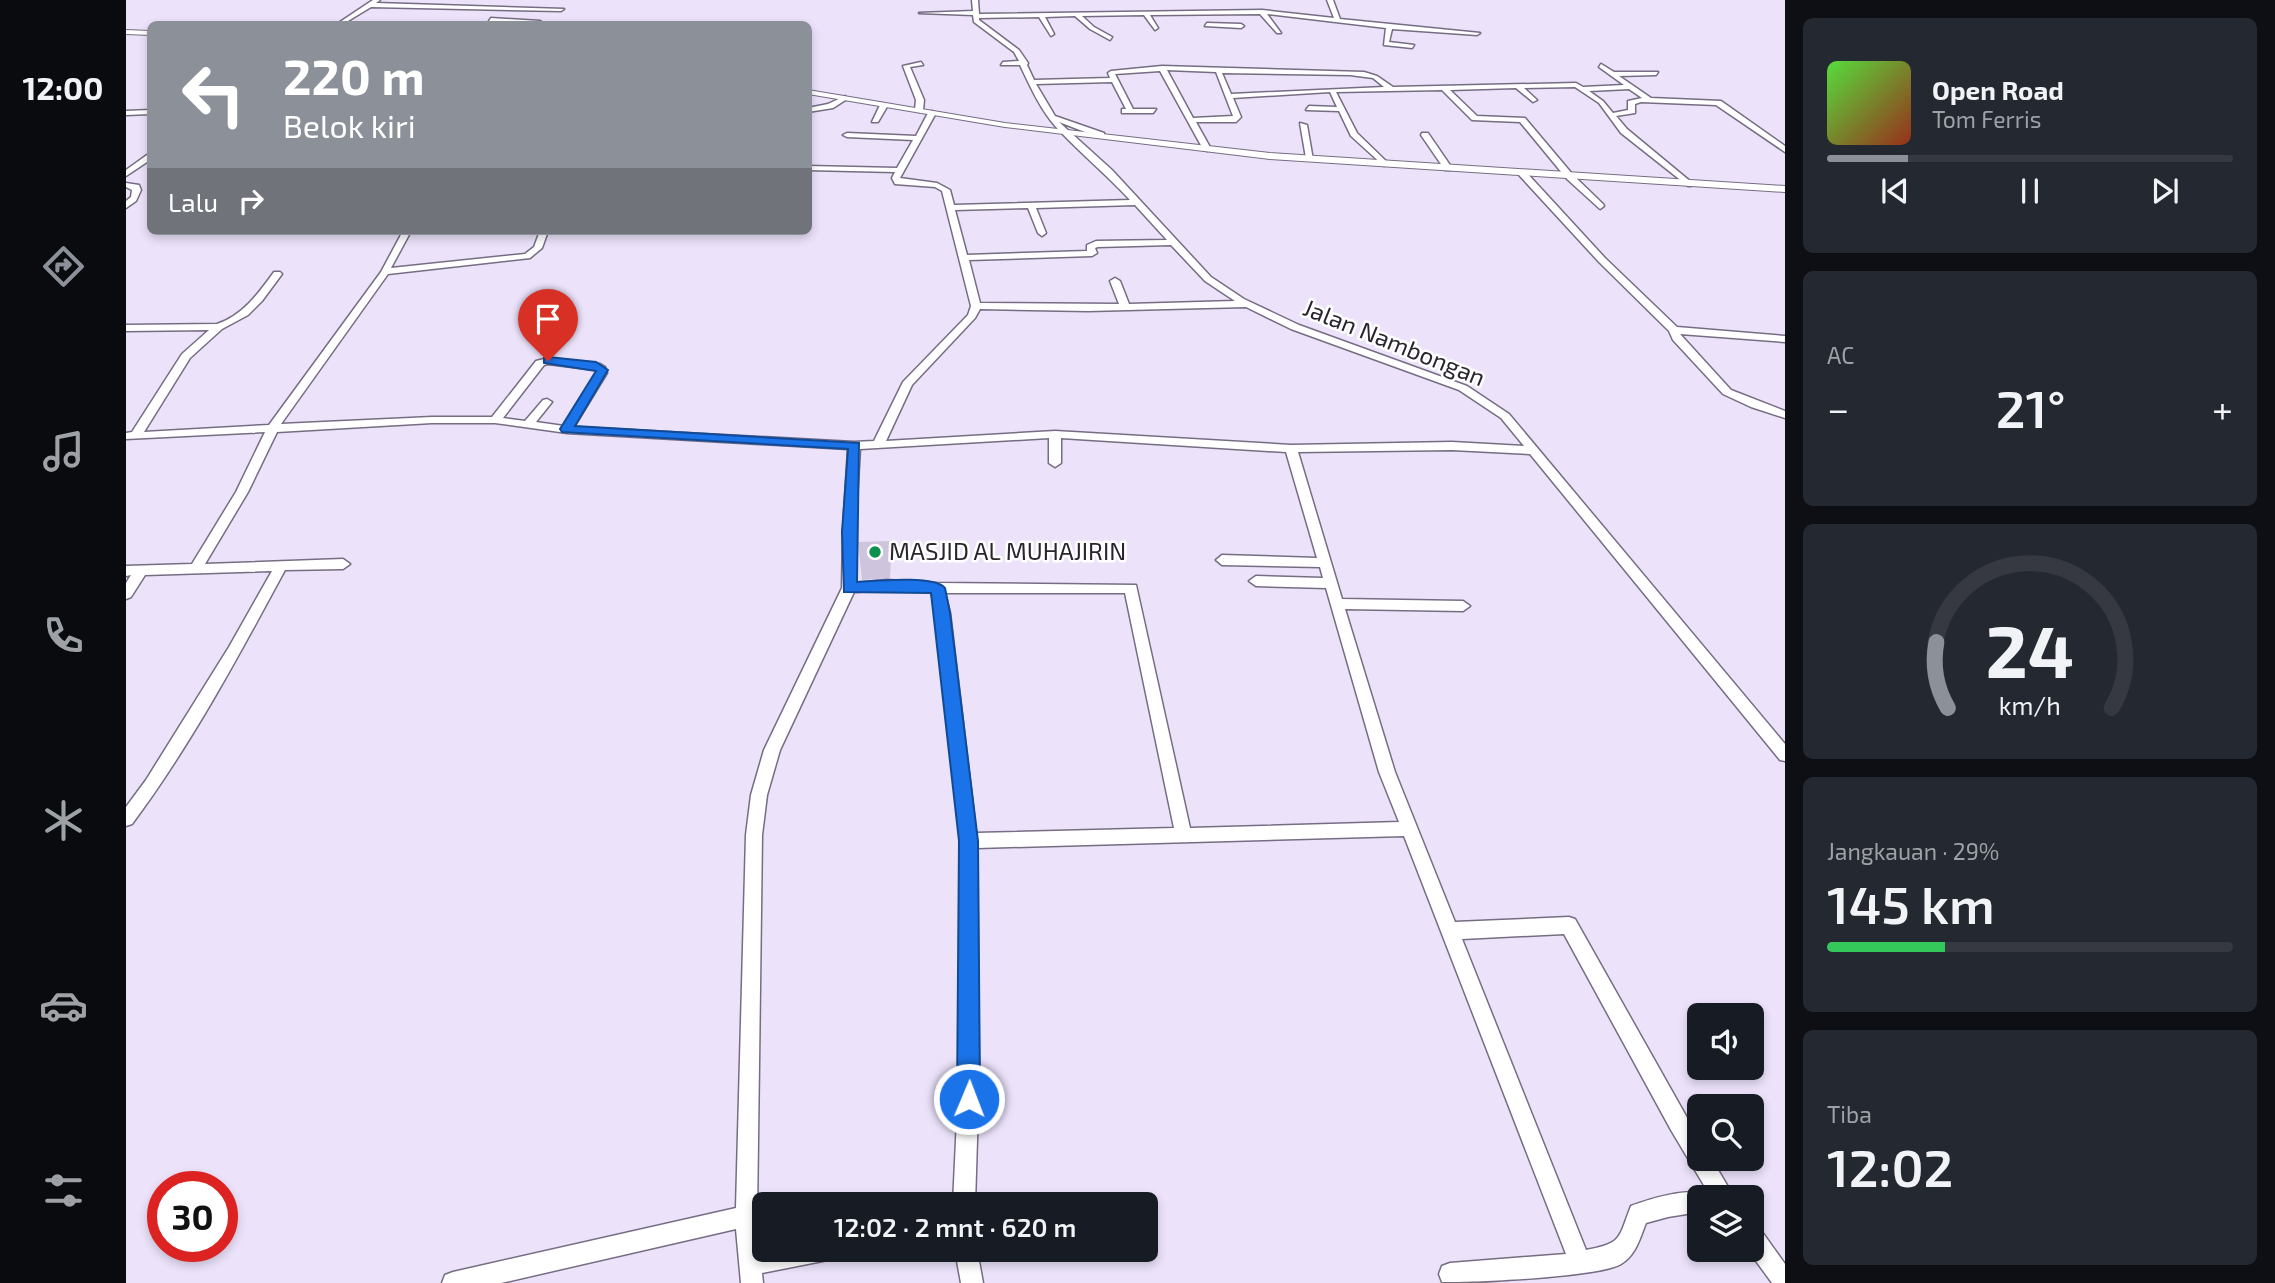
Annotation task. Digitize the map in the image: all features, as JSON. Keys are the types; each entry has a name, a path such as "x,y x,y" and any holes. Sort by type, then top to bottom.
{"street":[{"path":"345,21 377,0"},
{"path":"421,6 429,0"},
{"path":"975,0 975,15 980,26 1011,45 1025,63"},
{"path":"1330,0 1337,19"},
{"path":"543,21 568,2"},
{"path":"370,5 561,9"},
{"path":"490,21 506,7"},
{"path":"1202,12 1211,32"},
{"path":"922,13 1041,15 1262,12 1477,33"},
{"path":"1262,12 1279,32"},
{"path":"1145,13 1154,29"},
{"path":"1076,14 1092,28 1110,38"},
{"path":"1041,15 1051,34"},
{"path":"1207,24 1241,26"},
{"path":"1389,26 1386,44 1412,47"},
{"path":"126,32 147,33"},
{"path":"1003,64 1025,63"},
{"name":"Jalan Nambongan","path":"1025,63 1031,82 1053,118 1109,172 1208,279 1248,304 1295,327 1478,396 1505,416 1785,755"},
{"path":"919,110 920,100 906,66 921,64"},
{"path":"1601,66 1649,100"},
{"path":"1162,68 1207,149"},
{"path":"1153,111 1127,111 1111,74 1162,68 1369,74 1390,88"},
{"path":"1191,120 1236,120 1230,96 1218,70"},
{"path":"1316,72 1332,90 1339,109 1354,134 1384,164"},
{"path":"1612,74 1656,73"},
{"path":"1031,82 1114,80"},
{"path":"1230,96 1390,88 1576,85 1601,102 1624,131 1688,184"},
{"path":"1517,86 1533,100"},
{"path":"1582,89 1630,87"},
{"path":"1444,88 1475,118 1522,120 1600,206"},
{"path":"812,93 1065,132 1207,149 1384,164 1785,189"},
{"path":"812,109 830,106 845,98"},
{"path":"1613,115 1632,111 1633,102 1710,101 1726,105 1785,150"},
{"path":"875,120 884,105"},
{"path":"1309,108 1339,109"},
{"path":"126,113 147,112"},
{"path":"879,443 907,384 972,316 976,306 944,187 898,182 896,178 932,113"},
{"path":"1053,118 1101,135"},
{"path":"1303,125 1310,158"},
{"path":"847,135 918,138"},
{"path":"1425,135 1448,168"},
{"path":"126,174 147,162"},
{"path":"812,168 901,170"},
{"path":"1522,173 1596,254 1674,330 1677,338 1727,392 1785,415"},
{"path":"126,185 136,187 137,192 134,199 126,205"},
{"path":"950,208 1136,202"},
{"path":"1032,207 1042,233"},
{"path":"197,567 242,492 273,428 385,272 405,235"},
{"path":"385,272 527,256 538,248 543,235"},
{"path":"962,258 1092,253 1090,247 1096,244 1175,242"},
{"path":"126,328 218,327 230,324 247,313 277,274"},
{"path":"1115,281 1125,307"},
{"path":"976,306 1248,304"},
{"path":"131,436 186,356 218,327"},
{"path":"1674,330 1785,339"},
{"path":"495,419 540,363 548,361 600,367 602,373 567,429"},
{"path":"528,424 547,402"},
{"path":"131,436 495,419 567,429 854,446 1055,434 1291,449 1452,446 1531,450"},
{"path":"1055,434 1055,463"},
{"path":"790,1262 751,1274 746,1216 754,835 759,794 772,750 849,588 854,446"},
{"path":"1291,449 1387,772 1580,1262"},
{"path":"1222,560 1325,563"},
{"path":"126,570 141,572 197,567 343,564"},
{"path":"126,818 152,785 234,651 281,566"},
{"path":"126,594 141,572"},
{"path":"1256,582 1331,583"},
{"path":"849,588 887,585 937,588 1131,588 1182,833"},
{"path":"937,588 943,613 969,841 969,1076 964,1192"},
{"path":"1337,604 1463,606"},
{"path":"969,841 1182,833 1408,829"},
{"path":"1449,931 1569,925 1678,1123 1716,1185"},
{"path":"1450,1274 1580,1262 1614,1256 1626,1246 1639,1214 1687,1204"},
{"path":"453,1283 746,1216"},
{"path":"1764,1254 1785,1283"},
{"path":"968,1262 972,1283"}],"building":[{"path":"892,541 890,578 862,580 858,542"}],"place":[{"name":"MASJID AL MUHAJIRIN","path":"875,552"}],"route":[{"path":"548,361 596,366 602,370 567,429 854,446 849,588 887,585 937,588 943,613 969,841 969,1099"}]}
